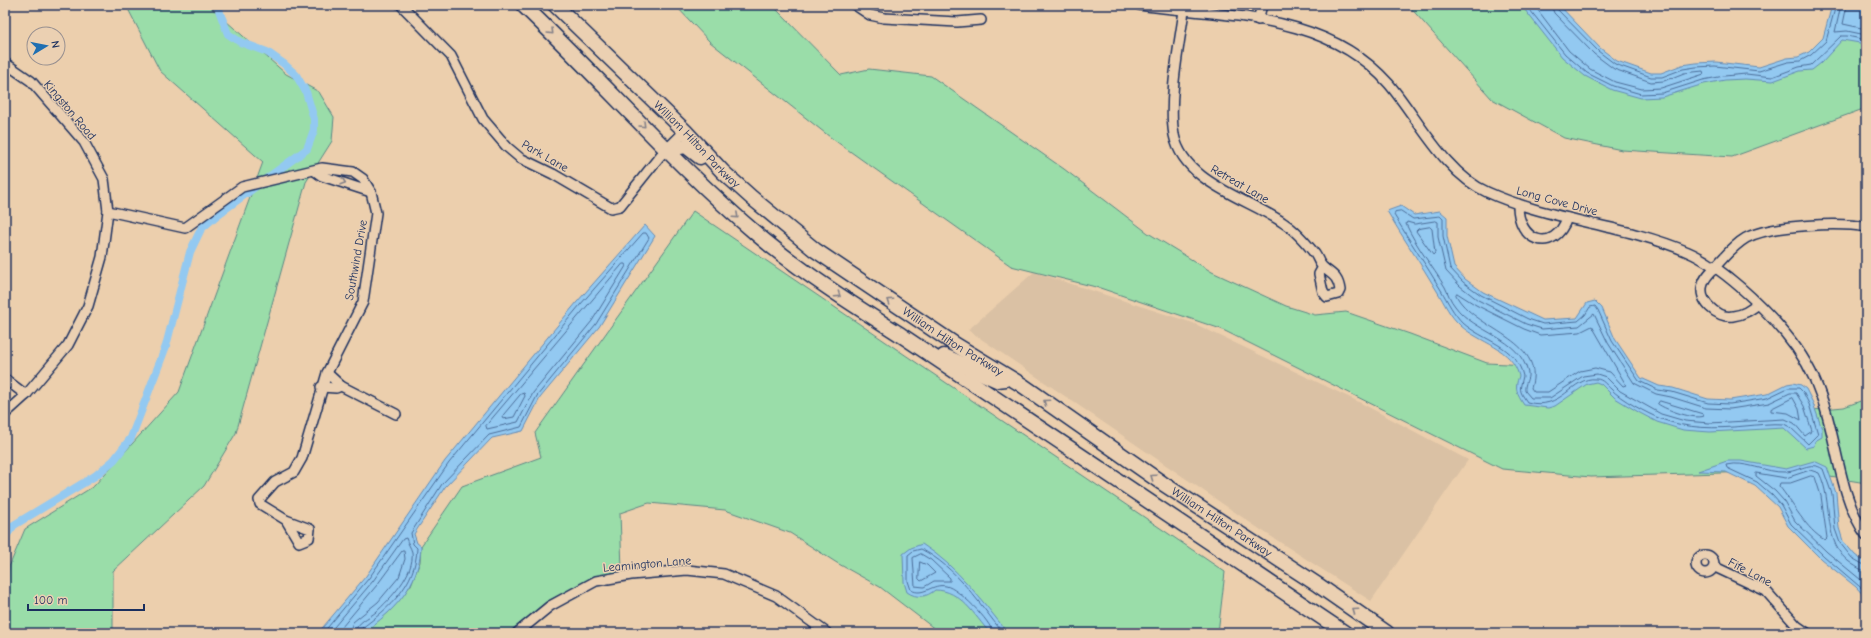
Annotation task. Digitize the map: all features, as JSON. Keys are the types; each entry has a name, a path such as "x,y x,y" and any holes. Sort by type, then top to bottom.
{"highway":[{"name":"William Hilton Parkway","path":"523,5 667,149 760,237 838,295 901,335 1345,633"},
{"name":"William Hilton Parkway","path":"555,5 685,131 723,172 815,250 956,345 1010,378 1162,482 1318,585 1386,633"},
{"path":"667,149 686,146 752,198"},
{"path":"901,335 997,380 1010,378"}],"street":[{"name":"Park Lane","path":"401,5 451,56 483,119 504,144 520,158 563,179 611,208 620,206 667,149 685,131"},
{"path":"855,5 870,15 884,18 957,22 981,20"},
{"name":"Long Cove Drive","path":"1139,5 1292,25 1325,37 1357,56 1388,84 1443,156 1466,178 1484,191 1518,204 1567,218 1636,233 1689,252 1727,275 1783,331 1807,362 1822,397 1846,489 1861,528 1866,535"},
{"path":"1258,20 1262,5"},
{"name":"Retreat Lane","path":"1184,11 1175,74 1173,109 1174,136 1182,154 1207,181 1286,224 1315,254 1323,267"},
{"name":"Kingston Road","path":"5,63 31,81 84,142 104,179 108,211 102,257 88,306 68,345 26,395 5,414"},
{"name":"Southwind Drive","path":"108,211 185,228 242,187 315,171 322,168 354,172 363,179 372,192 376,213 363,302 321,387 302,458 294,472 275,482 259,500 260,504 286,520"},
{"path":"315,171 322,176 372,192"},
{"path":"1518,204 1520,224 1526,233 1536,240 1549,239 1558,234 1564,228 1567,218"},
{"path":"1758,305 1746,313 1732,317 1724,316 1714,312 1702,294 1702,284 1732,248 1747,238 1769,231 1814,226 1841,225 1866,227"},
{"path":"327,373 341,386 396,414"},
{"path":"5,379 26,395"},
{"path":"321,387 336,388 341,386"},
{"name":"Fife Lane","path":"1714,567 1766,591 1797,626 1807,633"},
{"name":"Leamington Lane","path":"517,633 550,606 596,581 631,575 687,570 724,574 776,596 827,633"}],"shaded area":[{"path":"1034,272 1193,323 1359,402 1468,460 1371,601 1261,530 968,330"}],"green space":[{"path":"126,5 208,5 286,74 319,92 334,117 332,141 306,182 236,433 204,486 113,571 113,633 5,633 5,605 9,567 25,529 94,486 179,392 263,162 160,71"},
{"path":"675,5 774,5 777,10 841,75 869,69 931,76 1064,169 1148,233 1212,272 1286,306 1315,315 1346,312 1487,363 1546,366 1633,392 1760,415 1844,407 1866,399 1866,483 1818,475 1755,472 1591,477 1502,469 1221,329 1100,288 1011,266 830,137 710,42"},
{"path":"1408,5 1544,5 1639,84 1794,66 1866,22 1866,108 1732,157 1622,150 1564,138 1492,99"},
{"path":"693,211 1225,572 1218,633 940,633 880,587 837,563 790,533 725,510 649,503 620,513 622,570 589,580 546,602 512,630 513,633 361,633 389,612 411,585 420,562 421,546 462,486 541,457 535,433"}],"water":[{"path":"1521,5 1559,5 1600,48 1617,61 1651,73 1661,73 1682,65 1696,63 1716,62 1759,67 1787,58 1798,57 1809,52 1823,38 1832,5 1866,5 1866,44 1842,40 1821,63 1812,70 1800,71 1773,81 1745,79 1725,80 1704,84 1662,97 1641,98 1612,90 1585,76 1562,57"},
{"path":"1401,206 1414,215 1440,211 1447,217 1447,236 1454,267 1465,279 1483,292 1543,320 1577,318 1587,303 1595,301 1602,308 1615,339 1641,378 1659,386 1673,388 1708,399 1730,400 1767,394 1787,384 1793,383 1801,385 1806,389 1813,403 1822,429 1822,437 1815,441 1814,446 1806,448 1784,428 1710,432 1683,430 1657,422 1640,413 1615,398 1601,384 1596,382 1587,384 1555,406 1548,408 1524,405 1517,391 1519,376 1510,359 1503,352 1469,332 1453,318 1387,211"},
{"path":"645,225 655,236 599,327 540,398 523,431 492,438 445,487 414,534 417,543 421,546 417,569 408,589 394,607 369,629 363,632 356,634 318,633 366,576 445,461 577,302"},
{"path":"1727,461 1741,461 1786,469 1814,461 1827,467 1836,493 1839,528 1843,541 1855,555 1866,563 1866,598 1856,587 1821,559 1788,526 1778,507 1755,486 1726,472 1698,471"},
{"path":"922,544 947,563 969,585 1008,633 990,633 972,611 960,599 952,594 935,590 925,596 914,596 907,592 904,582 903,554 911,548"}],"waterway":[{"path":"5,537 14,525 95,476 114,460 131,438 166,346 190,252 201,229 217,215 307,149 314,130 314,119 306,92 296,75 267,52 240,42 228,34 217,5"}]}
